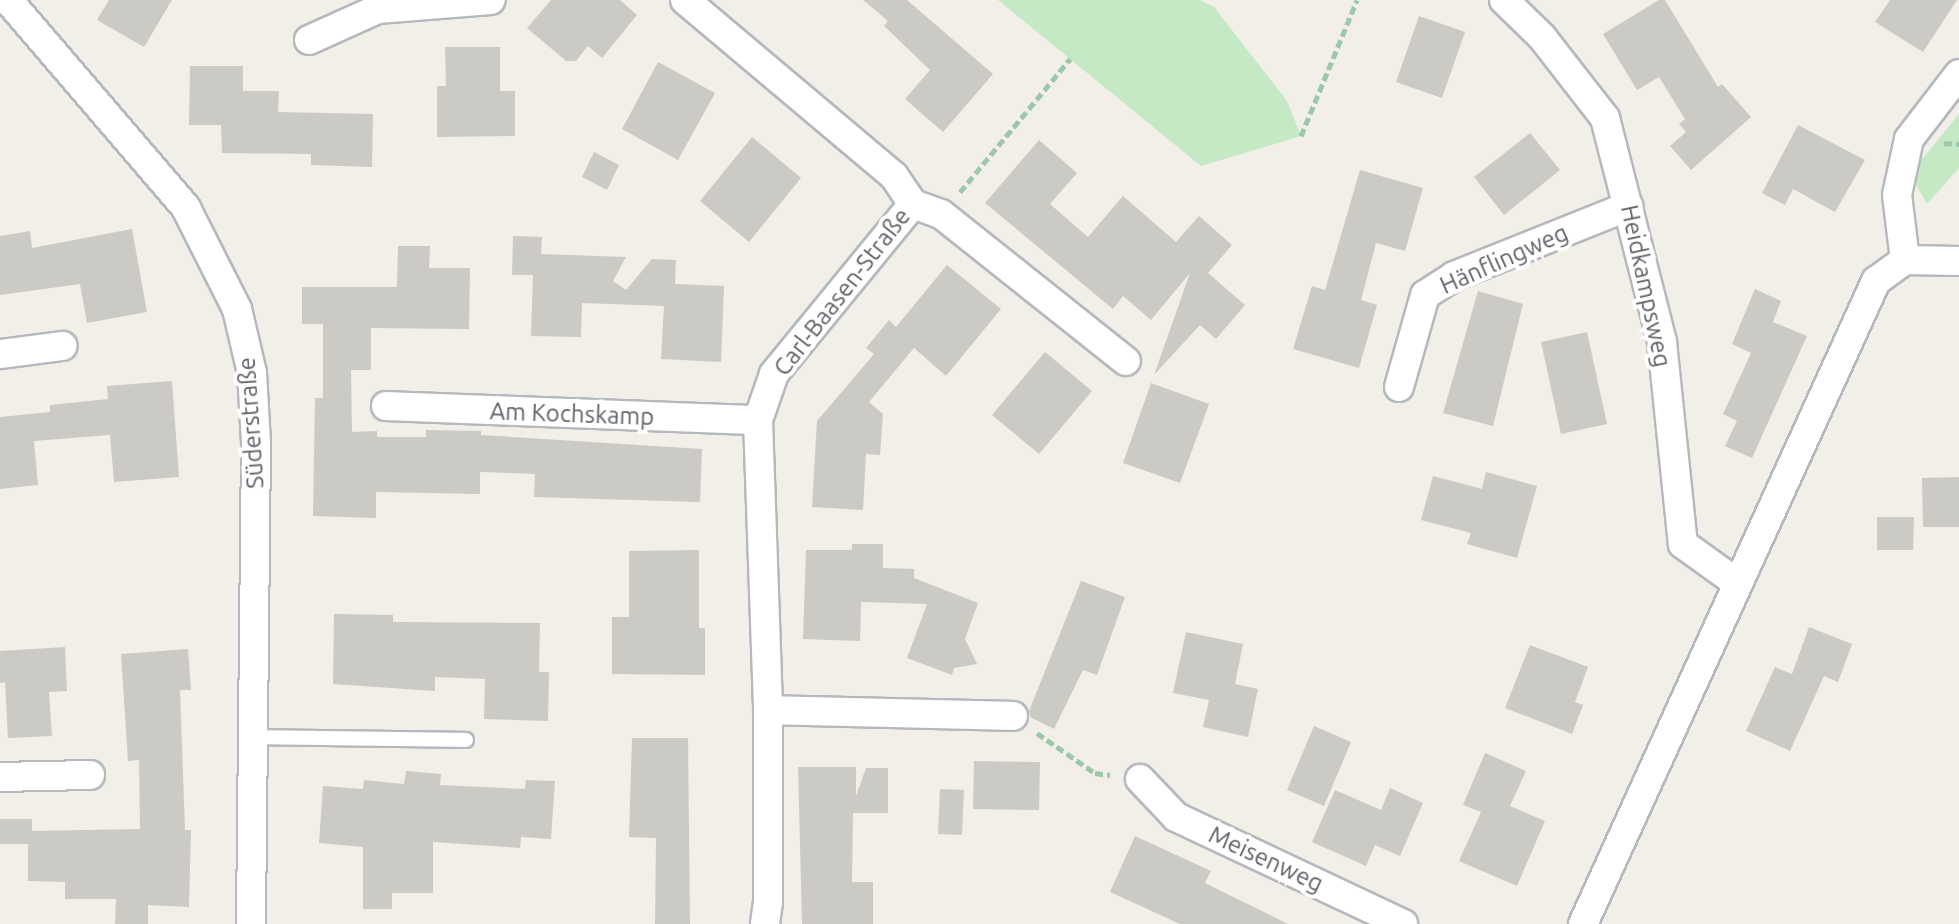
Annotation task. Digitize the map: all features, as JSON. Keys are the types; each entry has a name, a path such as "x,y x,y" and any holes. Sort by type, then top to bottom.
{"street":[{"name":"Süderstraße","path":"8,0 186,208 237,309 252,373 256,443 251,924"},
{"path":"309,40 378,9 491,0"},
{"name":"Carl-Baasen-Straße","path":"685,0 894,176 913,204 774,374 758,420 768,710 768,902 765,924"},
{"name":"Heidkampsweg","path":"1504,0 1542,37 1605,118 1662,342 1683,544 1737,583"},
{"path":"1905,260 1897,195 1909,139 1959,74"},
{"path":"913,204 941,214 1126,361"},
{"name":"Hänflingweg","path":"1399,387 1425,295 1454,276 1629,206"},
{"path":"1583,924 1876,281 1905,260 1959,261"},
{"path":"0,354 62,346"},
{"name":"Am Kochskamp","path":"386,406 758,420"},
{"path":"768,710 1013,716"},
{"path":"0,777 90,775"},
{"name":"Meisenweg","path":"1140,779 1176,817 1403,924"}],"lane":[{"path":"253,737 466,740"}],"path":[{"path":"1301,136 1357,0"},
{"path":"941,214 1070,59"},
{"path":"1013,716 1095,773 1140,779"}],"green space":[{"path":"998,0 1200,0 1214,7 1287,101 1301,136 1201,166"},
{"path":"1959,114 1959,168 1927,204 1910,174"}],"building":[{"path":"109,0 172,0 144,47 97,20"},
{"path":"551,0 620,0 637,15 602,58 588,46 576,61 566,61 527,28"},
{"path":"863,0 907,0 993,74 943,132 905,99 930,70 884,26 888,21"},
{"path":"1659,0 1665,0 1718,87 1722,84 1751,117 1691,170 1670,146 1686,132 1679,124 1685,119 1659,77 1637,90 1603,34"},
{"path":"1890,0 1957,0 1923,52 1875,22"},
{"path":"1419,16 1465,32 1442,98 1396,82"},
{"path":"445,47 500,47 500,91 515,91 515,136 437,137 437,86 446,86"},
{"path":"658,62 715,93 678,160 622,129"},
{"path":"190,66 243,66 243,91 279,91 278,112 373,114 372,167 311,165 311,154 222,153 221,125 189,125"},
{"path":"1798,125 1865,160 1835,212 1793,189 1785,205 1762,193"},
{"path":"1530,133 1560,170 1504,215 1474,177"},
{"path":"752,137 801,178 749,242 700,201"},
{"path":"1039,140 1077,173 1050,204 1088,237 1123,196 1176,242 1199,216 1232,245 1208,273 1245,305 1216,339 1200,325 1154,375 1190,273 1151,320 1123,296 1113,309 985,203"},
{"path":"594,152 619,165 607,190 582,177"},
{"path":"1360,170 1423,188 1405,251 1376,243 1361,300 1377,305 1359,368 1293,349 1312,286 1325,290"},
{"path":"132,229 147,312 87,323 80,284 0,295 0,236 30,231 32,248"},
{"path":"513,236 542,237 541,254 626,257 613,281 626,290 652,259 676,260 675,284 724,286 721,362 661,359 664,306 582,303 581,337 531,336 533,275 512,275"},
{"path":"398,246 430,246 429,268 470,268 469,329 371,328 371,370 351,370 352,432 377,431 377,437 426,437 426,430 481,431 481,435 702,449 700,502 534,497 535,474 480,472 480,494 376,492 376,518 313,516 315,398 323,398 323,324 302,324 302,287 397,287"},
{"path":"947,265 1001,309 946,376 914,348 869,402 883,414 880,455 866,454 863,510 812,507 817,421 874,354 866,348 889,320 896,327"},
{"path":"1755,289 1781,301 1773,322 1807,336 1752,458 1725,446 1737,421 1723,414 1751,353 1732,344"},
{"path":"1478,291 1523,304 1493,426 1443,413"},
{"path":"1587,332 1607,424 1561,434 1541,342"},
{"path":"1045,352 1092,391 1039,454 992,415"},
{"path":"172,381 179,477 114,482 110,435 34,441 38,485 0,489 0,417 50,412 50,405 108,399 107,386"},
{"path":"1151,383 1209,404 1180,483 1123,463"},
{"path":"1486,472 1537,486 1517,558 1467,544 1471,533 1421,520 1433,476 1482,489"},
{"path":"1959,477 1959,527 1923,527 1922,478"},
{"path":"1877,517 1914,517 1913,550 1877,550"},
{"path":"852,544 883,544 883,568 914,569 914,578 978,603 965,639 977,664 954,668 952,675 907,658 927,604 861,602 860,641 803,639 806,550 852,550"},
{"path":"699,550 699,628 705,628 705,675 612,674 612,617 629,617 629,551"},
{"path":"1081,581 1125,597 1097,675 1083,670 1054,729 1030,717 1029,711"},
{"path":"334,614 393,615 393,622 540,623 539,672 549,672 548,721 484,719 485,679 435,677 435,691 333,684"},
{"path":"1809,627 1852,644 1838,682 1824,676 1790,751 1746,731 1775,667 1792,674"},
{"path":"1186,632 1243,644 1235,684 1258,689 1248,737 1203,727 1209,700 1173,693"},
{"path":"1530,645 1588,667 1575,702 1583,705 1572,734 1505,708"},
{"path":"65,647 67,691 49,692 52,736 8,738 5,682 0,683 0,651"},
{"path":"188,649 191,690 180,690 185,830 191,830 189,907 148,905 148,924 115,924 116,899 65,899 65,882 28,881 28,844 0,844 0,819 32,819 32,831 140,829 139,760 128,761 121,654"},
{"path":"1314,726 1351,742 1324,806 1287,790"},
{"path":"632,738 688,738 690,924 655,924 656,838 629,837"},
{"path":"1485,753 1526,771 1510,806 1545,821 1517,886 1459,861 1481,812 1463,805"},
{"path":"974,761 1040,762 1039,810 973,809"},
{"path":"798,767 856,767 856,796 866,768 888,768 888,813 853,813 852,882 873,882 873,924 802,924"},
{"path":"406,771 441,774 440,785 525,789 526,780 555,781 551,839 521,837 520,848 433,842 433,893 392,893 392,909 363,909 363,847 319,843 323,786 363,789 364,780 404,784"},
{"path":"1390,788 1423,803 1400,856 1375,845 1366,866 1312,842 1335,790 1381,810"},
{"path":"940,789 964,790 962,835 938,834"},
{"path":"1135,836 1211,871 1205,883 1288,924 1180,924 1110,892"}]}
